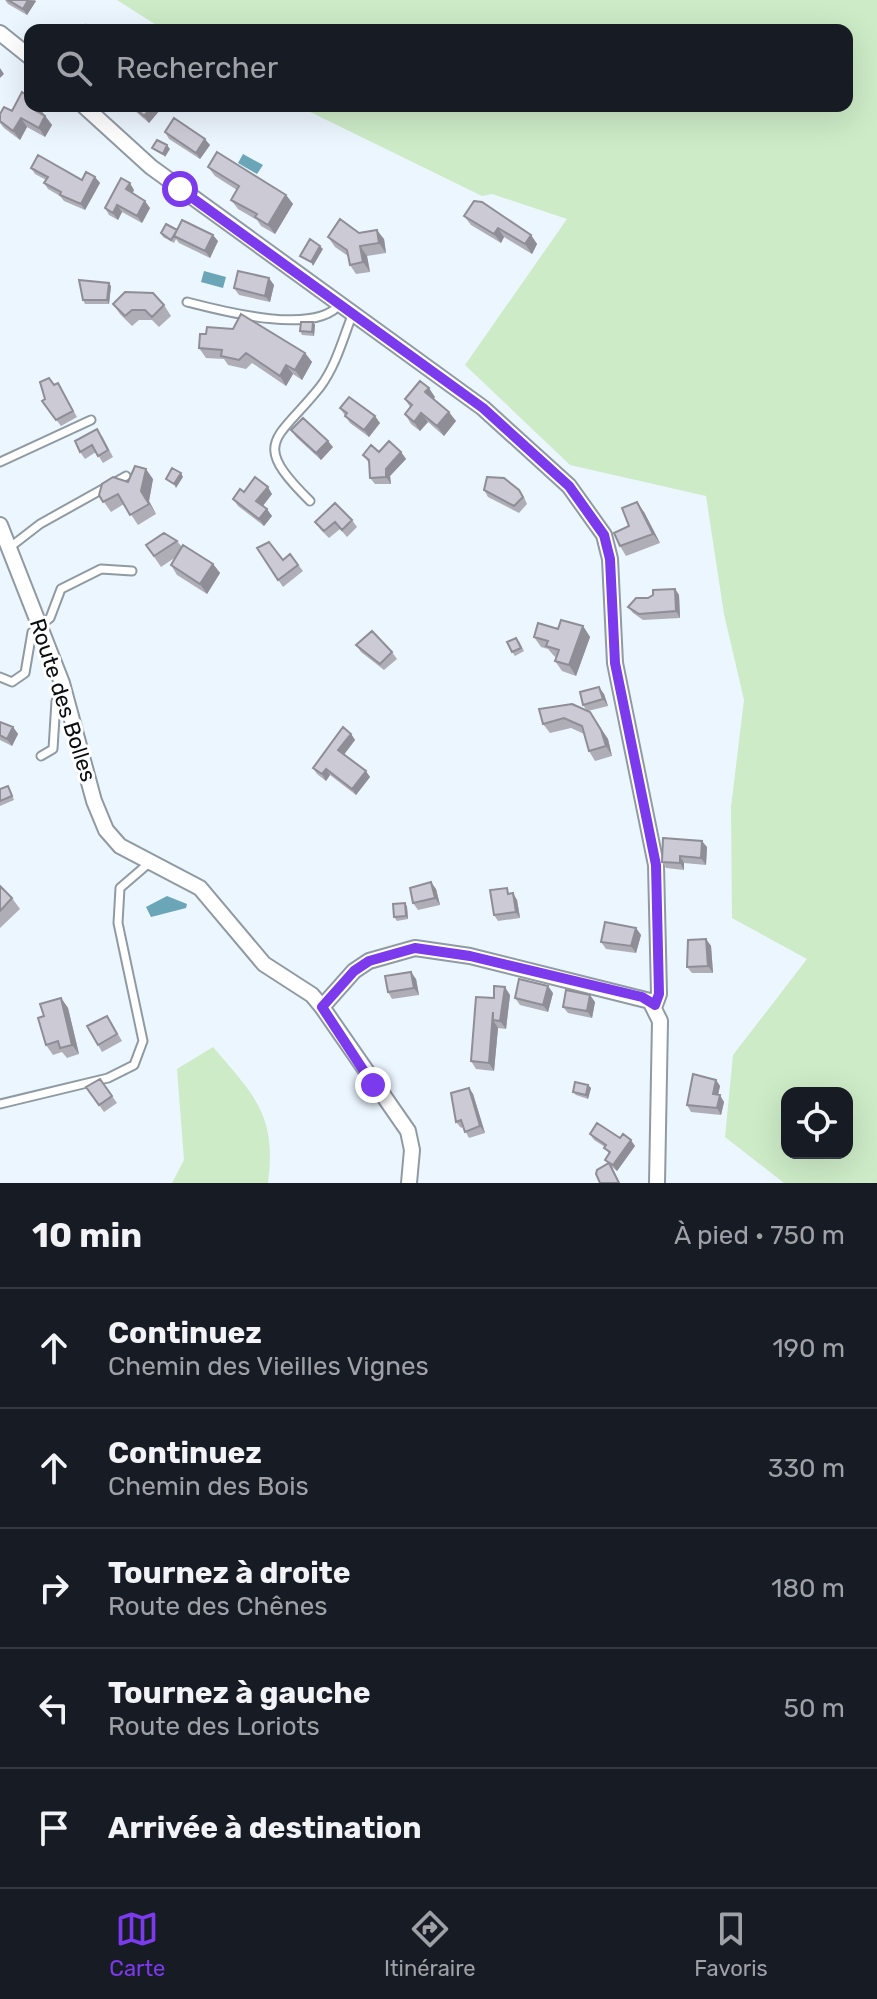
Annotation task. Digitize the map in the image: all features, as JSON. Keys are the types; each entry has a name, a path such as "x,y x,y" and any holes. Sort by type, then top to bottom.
{"street":[{"path":"0,33 24,52"},
{"path":"91,112 151,167 483,408 569,486 604,535 610,559 615,663 656,865 659,994 655,1005 660,1021 657,1183"},
{"name":"Route des Bolles","path":"0,525 66,696 106,830 120,846 149,863"},
{"path":"149,863 164,866 200,888 264,964 312,995 322,1007 408,1131 412,1150 409,1183"},
{"path":"322,1007 362,966 415,948 470,956 628,993 655,1005"}],"lane":[{"path":"187,302 234,314 298,319 322,318 340,304"},
{"path":"310,501 282,473 274,456 276,437 331,370 353,313"},
{"path":"0,462 91,420"},
{"path":"9,548 40,524 126,476"},
{"path":"0,677 12,682 25,673 32,632 42,628 50,618 61,589 101,569 132,571"},
{"path":"41,756 53,749 57,734 53,717 56,701 66,696"},
{"path":"0,1104 108,1078 134,1065 143,1041 118,923 120,888 149,863"}],"green space":[{"path":"117,0 877,0 877,1183 784,1183 725,1137 733,1055 807,959 732,918 731,807 744,700 724,614 706,496 570,465 465,365 567,219 492,194 482,196 310,112 853,112 853,24 155,24"},
{"path":"213,1047 251,1093 259,1108 269,1140 268,1183 172,1183 184,1160 177,1069"}],"water":[{"path":"243,154 263,165 257,174 238,163"},
{"path":"204,271 226,277 223,288 201,282"},
{"path":"167,896 187,904 186,908 151,917 146,907"}],"building":[{"path":"8,0 28,0 23,9"},
{"path":"22,92 24,112 38,112 45,116 39,128 21,118 13,131 0,121 4,107 12,111"},
{"path":"174,118 205,139 196,153 165,132"},
{"path":"157,140 167,145 163,154 152,148"},
{"path":"217,152 286,195 268,225 255,217 257,214 231,200 239,186 208,167"},
{"path":"38,155 82,180 86,172 95,177 81,204 60,195 61,192 44,183 48,177 31,168"},
{"path":"121,178 130,183 126,189 145,201 137,216 117,205 113,213 105,208"},
{"path":"474,201 482,202 531,235 525,244 498,228 494,234 464,216"},
{"path":"340,219 359,233 377,230 379,243 360,246 363,262 350,265 347,250 328,237"},
{"path":"182,220 213,235 205,251 174,236"},
{"path":"166,224 177,230 171,240 161,233"},
{"path":"310,239 320,246 311,262 300,256"},
{"path":"238,271 269,278 265,296 234,288"},
{"path":"79,280 109,283 107,300 83,300"},
{"path":"125,292 153,293 164,305 152,317 145,310 132,310 125,316 113,304"},
{"path":"241,314 305,353 295,370 286,365 280,376 246,353 239,360 221,356 222,350 199,348 200,334 206,334 207,327 233,329"},
{"path":"301,322 313,322 312,332 300,331"},
{"path":"49,378 54,385 58,383 73,411 56,420 42,401 45,399 40,382"},
{"path":"420,381 429,388 425,392 449,412 437,426 421,413 414,422 405,414 412,405 405,399"},
{"path":"349,397 375,416 364,430 345,416 347,413 340,408"},
{"path":"303,418 328,441 316,453 291,430"},
{"path":"97,429 108,450 98,456 92,445 80,452 75,441"},
{"path":"389,441 401,452 386,469 386,477 370,478 369,460 363,455 371,445 379,452"},
{"path":"135,466 146,469 141,491 149,504 130,515 118,494 103,502 99,495 102,484 113,477 128,482"},
{"path":"172,468 181,473 174,484 166,479"},
{"path":"255,477 268,487 256,501 267,509 259,519 233,499 240,489 244,492"},
{"path":"487,477 504,478 523,497 514,506 484,490"},
{"path":"637,502 653,534 620,546 614,533 629,526 622,508"},
{"path":"335,503 352,520 342,530 335,522 324,531 315,522"},
{"path":"164,533 177,541 154,556 146,545"},
{"path":"269,542 283,560 290,554 298,565 278,580 257,548"},
{"path":"183,545 213,564 200,584 171,565"},
{"path":"675,589 676,611 639,614 628,607 636,598 653,595 653,590"},
{"path":"561,620 583,626 569,665 555,661 559,650 546,646 548,641 534,637 538,623 558,629"},
{"path":"372,631 392,652 380,664 356,645"},
{"path":"516,638 521,648 512,652 507,642"},
{"path":"599,687 603,699 583,705 580,692"},
{"path":"572,704 590,712 606,746 589,751 582,726 564,718 543,724 539,709"},
{"path":"0,722 13,727 7,739 0,735"},
{"path":"343,727 351,734 338,750 366,771 352,789 326,769 322,774 313,768"},
{"path":"8,786 12,796 0,801 0,789"},
{"path":"663,838 702,841 701,858 680,856 680,863 662,862"},
{"path":"431,882 435,898 413,903 410,888"},
{"path":"0,886 12,898 0,911"},
{"path":"507,888 508,894 513,893 516,912 494,915 490,890"},
{"path":"405,903 406,916 394,917 393,904"},
{"path":"605,922 636,928 631,946 601,942"},
{"path":"706,939 708,966 687,967 688,940"},
{"path":"411,972 414,988 388,992 385,976"},
{"path":"519,979 548,986 543,1005 515,998"},
{"path":"494,986 505,987 500,1021 493,1020 493,1012 489,1063 471,1061 476,997 494,998"},
{"path":"566,990 590,995 587,1011 563,1007"},
{"path":"61,998 72,1045 60,1048 58,1041 46,1045 38,1018 44,1016 40,1004"},
{"path":"107,1016 117,1034 98,1045 87,1026"},
{"path":"693,1074 716,1080 713,1094 720,1095 717,1108 687,1105"},
{"path":"100,1079 112,1096 99,1105 86,1087"},
{"path":"575,1082 588,1085 586,1095 573,1092"},
{"path":"469,1088 480,1126 465,1132 461,1120 456,1122 451,1093"},
{"path":"597,1123 620,1138 623,1134 631,1140 613,1165 605,1160 610,1152 604,1148 606,1145 590,1134"},
{"path":"609,1163 619,1183 600,1183 597,1170"}],"route":[{"path":"180,189 483,408 569,486 604,535 610,559 615,663 656,865 659,994 655,1005 642,997 470,956 415,948 369,961 354,971 322,1007 373,1085"}]}
